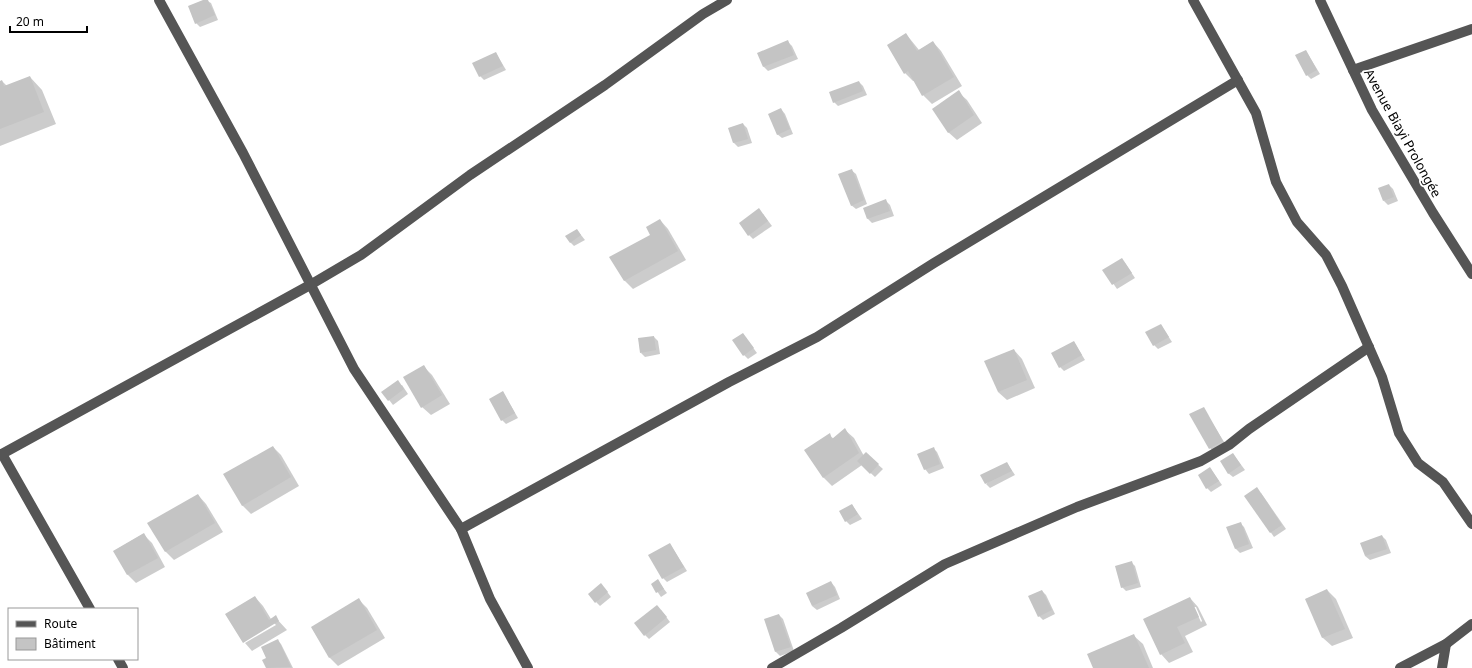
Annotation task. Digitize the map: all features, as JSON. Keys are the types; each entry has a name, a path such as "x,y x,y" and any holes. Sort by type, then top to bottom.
{"street":[{"path":"160,0 243,152 354,368 460,529 490,599 528,668"},
{"path":"89,608 1,454 310,285 361,255 470,175 605,85 703,14 727,0"},
{"path":"1193,0 1256,113 1276,182 1297,222 1326,256 1342,286 1382,378 1399,433 1418,463 1443,482 1472,524"},
{"name":"Avenue Biayi Prolongée","path":"1320,0 1372,110 1433,213 1472,274"},
{"path":"1353,70 1472,29"},
{"path":"460,529 729,382 817,337 934,263 1238,80"},
{"path":"772,668 841,628 945,564 1077,507 1201,461 1229,445 1249,429 1369,347"},
{"path":"1400,668 1446,644 1472,624"},
{"path":"1442,668 1446,644"}],"building":[{"path":"203,0 208,0 215,15 195,24 188,6"},
{"path":"906,33 917,51 933,41 954,77 922,96 908,71 904,74 887,45"},
{"path":"788,40 794,55 763,67 757,53"},
{"path":"1306,50 1317,70 1306,76 1295,55"},
{"path":"496,52 503,66 479,77 472,63"},
{"path":"30,76 44,112 0,129 0,81 2,80 4,86"},
{"path":"859,81 863,91 833,103 829,92"},
{"path":"959,90 974,115 948,133 932,109"},
{"path":"781,108 790,129 777,135 768,114"},
{"path":"743,123 748,139 733,143 728,128"},
{"path":"852,169 864,200 851,206 838,174"},
{"path":"1389,184 1394,197 1383,201 1378,188"},
{"path":"886,199 890,211 867,219 863,208"},
{"path":"759,208 768,221 748,236 739,223"},
{"path":"660,219 678,251 624,281 609,257 650,235 646,227"},
{"path":"577,229 581,235 570,243 565,236"},
{"path":"1122,258 1132,273 1112,285 1102,270"},
{"path":"1161,324 1169,337 1153,346 1145,332"},
{"path":"743,333 754,348 743,356 732,340"},
{"path":"654,336 656,350 640,353 638,338"},
{"path":"1074,341 1082,355 1059,368 1051,353"},
{"path":"1014,349 1027,380 998,392 984,361"},
{"path":"424,365 442,395 421,408 403,377"},
{"path":"398,380 404,389 388,401 381,392"},
{"path":"503,391 515,413 501,421 489,399"},
{"path":"1204,407 1223,441 1209,449 1189,414"},
{"path":"845,428 859,453 823,478 804,450 830,433 832,439"},
{"path":"273,446 291,477 242,506 223,474"},
{"path":"934,447 940,464 924,470 917,454"},
{"path":"866,452 879,464 870,474 857,461"},
{"path":"1233,453 1241,465 1228,474 1220,461"},
{"path":"1007,462 1012,471 985,484 980,475"},
{"path":"1210,467 1219,481 1206,489 1198,475"},
{"path":"1257,487 1282,525 1270,533 1244,496"},
{"path":"198,494 215,523 165,552 147,523"},
{"path":"852,504 858,514 845,522 839,511"},
{"path":"1241,522 1249,544 1235,549 1226,527"},
{"path":"144,533 158,558 127,575 113,551"},
{"path":"1382,535 1387,549 1365,556 1360,543"},
{"path":"670,543 684,567 662,579 648,555"},
{"path":"1132,561 1138,583 1121,588 1115,566"},
{"path":"658,579 664,589 656,593 651,584"},
{"path":"831,581 837,595 812,606 806,593"},
{"path":"601,583 608,592 595,603 588,594"},
{"path":"1327,589 1345,629 1322,638 1305,599"},
{"path":"1042,590 1052,610 1038,617 1028,596"},
{"path":"255,596 269,620 276,615 279,621 243,643 225,614"},
{"path":"1190,597 1199,617 1177,627 1185,643 1160,655 1143,619"},
{"path":"359,598 377,630 329,658 311,627"},
{"path":"657,605 667,617 644,636 634,623"},
{"path":"779,614 791,647 775,652 764,619"},
{"path":"1134,634 1149,668 1093,668 1087,654"},
{"path":"278,639 291,667 266,668 262,660 266,658 261,647"}]}
